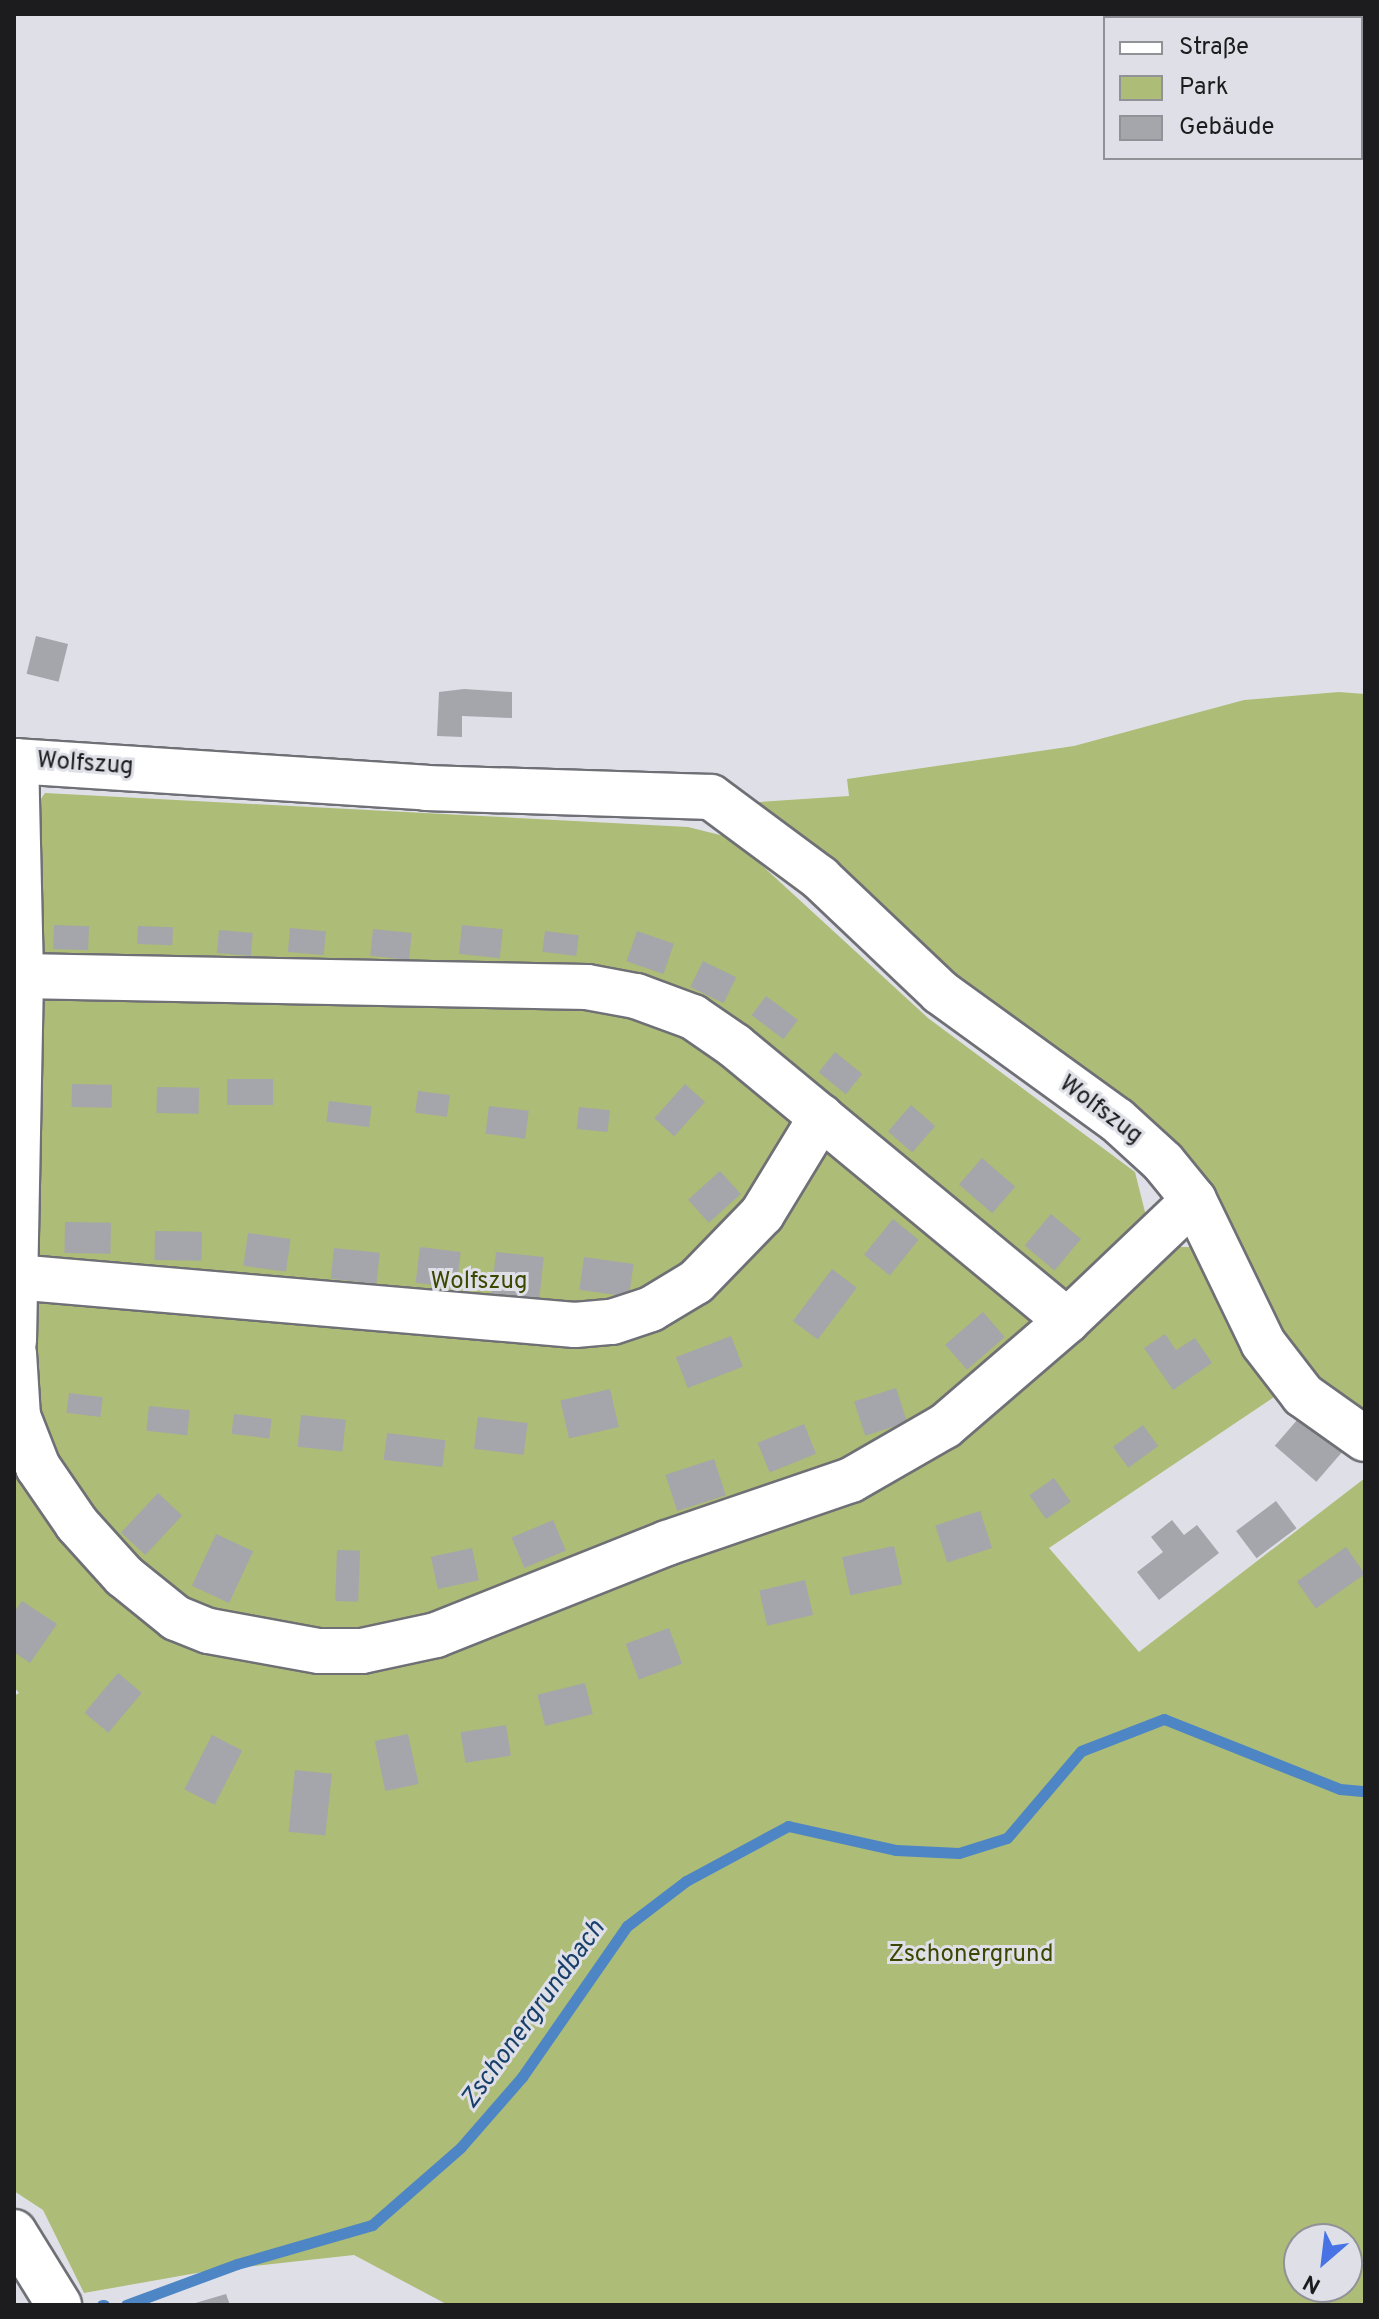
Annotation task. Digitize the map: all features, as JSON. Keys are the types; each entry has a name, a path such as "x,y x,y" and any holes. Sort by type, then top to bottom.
{"street":[{"path":"14,1341 21,976 15,761"},
{"name":"Wolfszug","path":"15,761 426,788 711,797 820,878 940,992 1117,1120 1163,1162 1194,1200 1263,1343 1303,1395 1365,1439"},
{"path":"21,976 587,987 636,996 693,1017 821,1117 1067,1321"},
{"path":"15,1277 575,1325 612,1322 651,1309 696,1282 762,1214 821,1117"},
{"path":"14,1353 18,1416 38,1467 77,1524 124,1576 176,1618 209,1631 319,1651 362,1651 436,1635 667,1543 851,1480 945,1426 1067,1321 1194,1200"},
{"path":"14,2232 52,2301"}],"green space":[{"path":"1339,692 1365,694 1365,1429 1306,1375 1224,1227 1019,1037 744,803 849,796 847,779 1074,746 1244,700"},
{"name":"Zschonergrund","path":"45,793 688,827 732,838 928,1018 1135,1172 1147,1220 1171,1247 1202,1247 1283,1391 1049,1548 1139,1652 1365,1478 1365,2305 448,2305 354,2255 208,2271 84,2293 43,2210 14,2191 14,1696 19,1693 14,1687 14,816 29,816"}],"building":[{"path":"36,636 68,644 59,682 27,674"},
{"path":"464,689 512,692 512,718 462,716 462,737 437,736 439,692"},
{"path":"54,925 89,926 88,950 53,949"},
{"path":"462,925 503,929 500,958 459,954"},
{"path":"138,926 173,927 172,945 137,944"},
{"path":"290,928 326,931 324,955 288,952"},
{"path":"373,929 412,933 409,960 370,956"},
{"path":"219,930 253,933 251,956 217,953"},
{"path":"545,931 579,935 576,956 542,952"},
{"path":"637,931 674,944 663,974 627,961"},
{"path":"703,961 736,977 724,1003 690,987"},
{"path":"766,996 798,1020 784,1039 752,1015"},
{"path":"835,1052 862,1074 846,1094 819,1072"},
{"path":"227,1079 273,1079 273,1105 227,1105"},
{"path":"72,1084 112,1085 112,1108 72,1107"},
{"path":"685,1084 705,1102 674,1136 654,1118"},
{"path":"157,1087 199,1088 199,1114 157,1113"},
{"path":"418,1091 450,1095 447,1117 415,1113"},
{"path":"329,1101 372,1106 369,1127 326,1122"},
{"path":"911,1105 935,1126 912,1152 888,1131"},
{"path":"489,1106 529,1111 525,1139 486,1134"},
{"path":"579,1107 610,1110 608,1132 577,1129"},
{"path":"982,1158 1015,1187 992,1213 959,1184"},
{"path":"720,1171 741,1194 709,1223 688,1200"},
{"path":"1051,1214 1081,1239 1055,1270 1025,1245"},
{"path":"893,1219 919,1240 890,1276 864,1255"},
{"path":"65,1222 111,1223 110,1254 64,1253"},
{"path":"155,1231 202,1232 201,1261 154,1260"},
{"path":"248,1233 291,1239 286,1272 243,1266"},
{"path":"420,1247 461,1252 456,1288 416,1283"},
{"path":"334,1248 380,1253 377,1284 331,1279"},
{"path":"496,1252 544,1257 539,1299 492,1294"},
{"path":"584,1257 634,1264 629,1297 579,1290"},
{"path":"832,1269 857,1288 818,1340 793,1321"},
{"path":"983,1312 1005,1337 967,1370 945,1345"},
{"path":"1165,1334 1176,1350 1195,1338 1212,1363 1173,1390 1144,1348"},
{"path":"731,1336 743,1367 688,1388 676,1357"},
{"path":"896,1388 907,1422 865,1436 854,1402"},
{"path":"610,1389 619,1427 569,1438 560,1400"},
{"path":"69,1393 103,1397 100,1417 67,1413"},
{"path":"149,1406 190,1410 187,1435 146,1431"},
{"path":"1305,1411 1347,1447 1316,1482 1275,1446"},
{"path":"234,1414 272,1419 269,1438 232,1434"},
{"path":"301,1415 346,1420 342,1452 298,1447"},
{"path":"478,1417 528,1423 524,1455 474,1449"},
{"path":"804,1424 816,1454 770,1472 758,1443"},
{"path":"1143,1425 1158,1446 1128,1468 1113,1447"},
{"path":"387,1433 446,1440 442,1467 384,1460"},
{"path":"714,1459 726,1495 677,1511 665,1475"},
{"path":"1054,1478 1071,1502 1046,1519 1029,1495"},
{"path":"158,1493 182,1516 145,1555 121,1532"},
{"path":"1276,1501 1296,1528 1257,1558 1236,1531"},
{"path":"980,1511 992,1548 947,1563 935,1526"},
{"path":"553,1520 566,1550 524,1568 512,1538"},
{"path":"1172,1520 1184,1535 1197,1525 1219,1553 1159,1600 1137,1572 1163,1552 1151,1537"},
{"path":"216,1534 253,1551 229,1603 192,1586"},
{"path":"894,1546 902,1584 850,1595 842,1557"},
{"path":"1346,1547 1365,1574 1316,1608 1297,1581"},
{"path":"472,1548 479,1580 438,1589 431,1557"},
{"path":"337,1550 360,1551 358,1602 335,1601"},
{"path":"805,1580 813,1615 767,1626 759,1591"},
{"path":"22,1601 57,1624 30,1663 14,1652 14,1612"},
{"path":"669,1628 682,1664 639,1679 626,1644"},
{"path":"118,1673 142,1693 108,1733 85,1713"},
{"path":"585,1683 593,1714 545,1726 537,1695"},
{"path":"506,1725 511,1756 465,1763 461,1732"},
{"path":"408,1734 419,1784 385,1791 375,1741"},
{"path":"212,1735 242,1750 215,1805 184,1789"},
{"path":"295,1770 332,1774 325,1836 289,1832"},
{"path":"226,2294 230,2305 192,2305 192,2304"}],"waterway":[{"name":"Zschonergrundbach","path":"126,2305 237,2264 372,2225 461,2147 522,2077 627,1926 686,1881 788,1826 896,1850 959,1853 1007,1838 1081,1751 1164,1719 1340,1789 1365,1791"}]}
